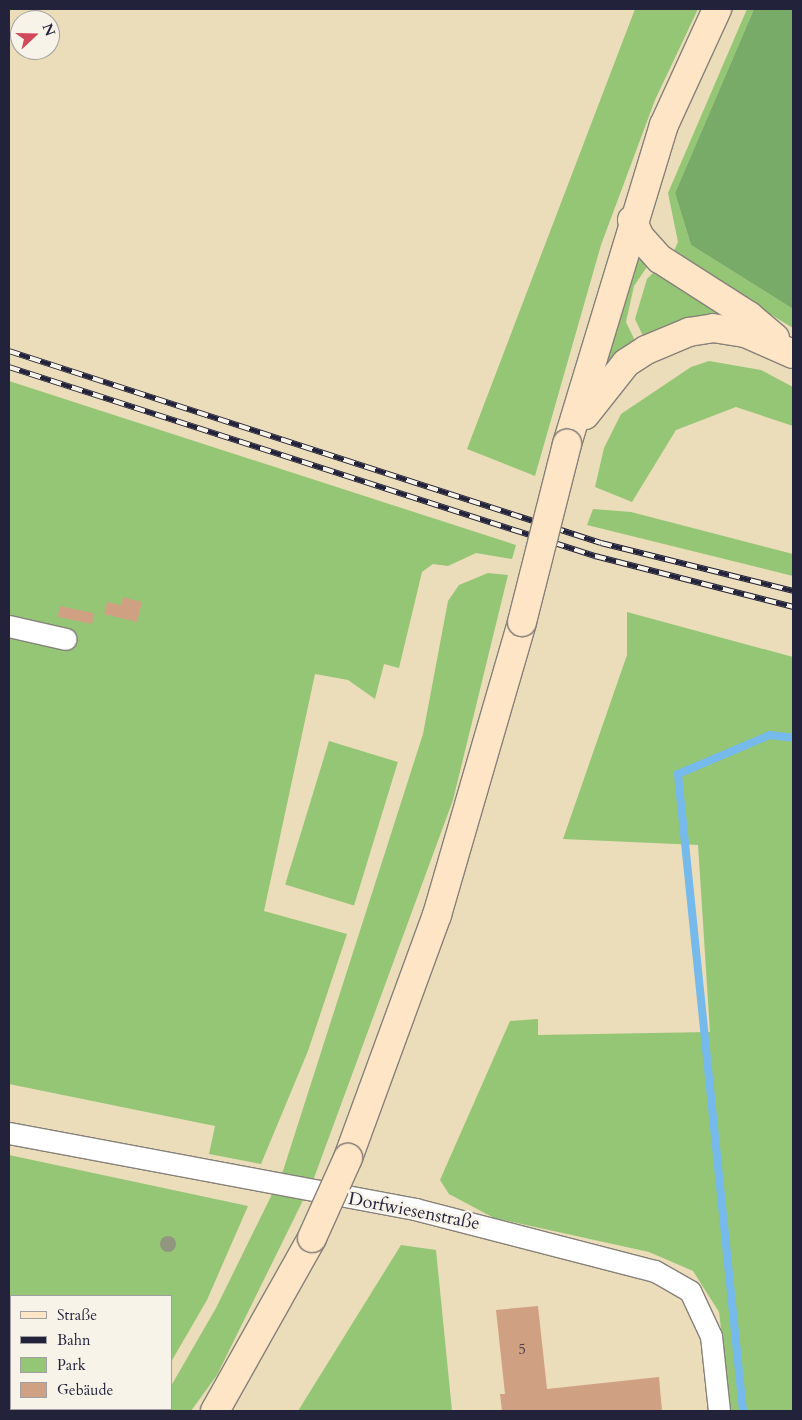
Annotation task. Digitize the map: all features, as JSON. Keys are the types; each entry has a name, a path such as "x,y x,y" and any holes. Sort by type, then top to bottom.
{"main road":[{"path":"215,1411 312,1238 348,1158 437,916 522,622 571,435 632,220 664,125 717,9"},
{"path":"632,220 640,237 660,259 749,316 792,353"},
{"path":"571,435 626,363 664,340 713,328 745,334 792,353"}],"street":[{"path":"9,626 66,639"},
{"name":"Dorfwiesenstraße","path":"9,1133 415,1210 655,1271 690,1291 710,1336 720,1411"}],"green space":[{"path":"635,9 698,9 655,100 601,245 535,476 467,449"},
{"path":"747,9 754,9 675,193 691,245 793,309 793,328 672,255 678,242 668,193"},
{"path":"754,9 793,9 793,309 691,245 675,193"},
{"path":"636,248 651,261 634,286 626,322 636,343 607,366 602,364"},
{"path":"658,268 737,315 644,338 635,319 647,279"},
{"path":"709,361 761,370 793,387 793,426 736,407 676,430 632,502 595,487 604,448 621,414 691,367"},
{"path":"9,381 516,545 512,559 476,553 448,566 433,564 422,572 399,668 384,664 375,699 348,680 315,674 264,911 347,934 308,1051 261,1164 209,1154 215,1126 9,1084"},
{"path":"593,509 631,512 793,554 793,576 587,525"},
{"path":"488,573 508,575 453,800 314,1178 217,1375 191,1411 157,1411 172,1410 172,1384 216,1308 282,1174 423,734 448,601 459,585"},
{"path":"627,612 793,657 793,1411 731,1411 719,1312 693,1271 649,1252 494,1218 449,1194 440,1180 510,1021 538,1019 538,1035 710,1032 698,845 563,839 627,655"},
{"path":"329,741 398,762 354,905 285,884"},
{"path":"9,1155 248,1206 207,1300 172,1360 172,1295 10,1295 10,1410 143,1411 9,1411"},
{"path":"401,1245 436,1250 452,1411 298,1411"}],"building":[{"path":"123,597 142,602 137,622 104,614 107,602 121,605"},
{"path":"60,606 94,613 92,624 58,617"},
{"path":"538,1306 547,1389 659,1377 662,1411 502,1411 500,1394 505,1394 496,1310"}],"waterway":[{"path":"743,1411 678,774 770,735 793,738"}],"railway":[{"path":"9,351 601,543 793,591"},
{"path":"9,367 595,556 793,607"}]}
